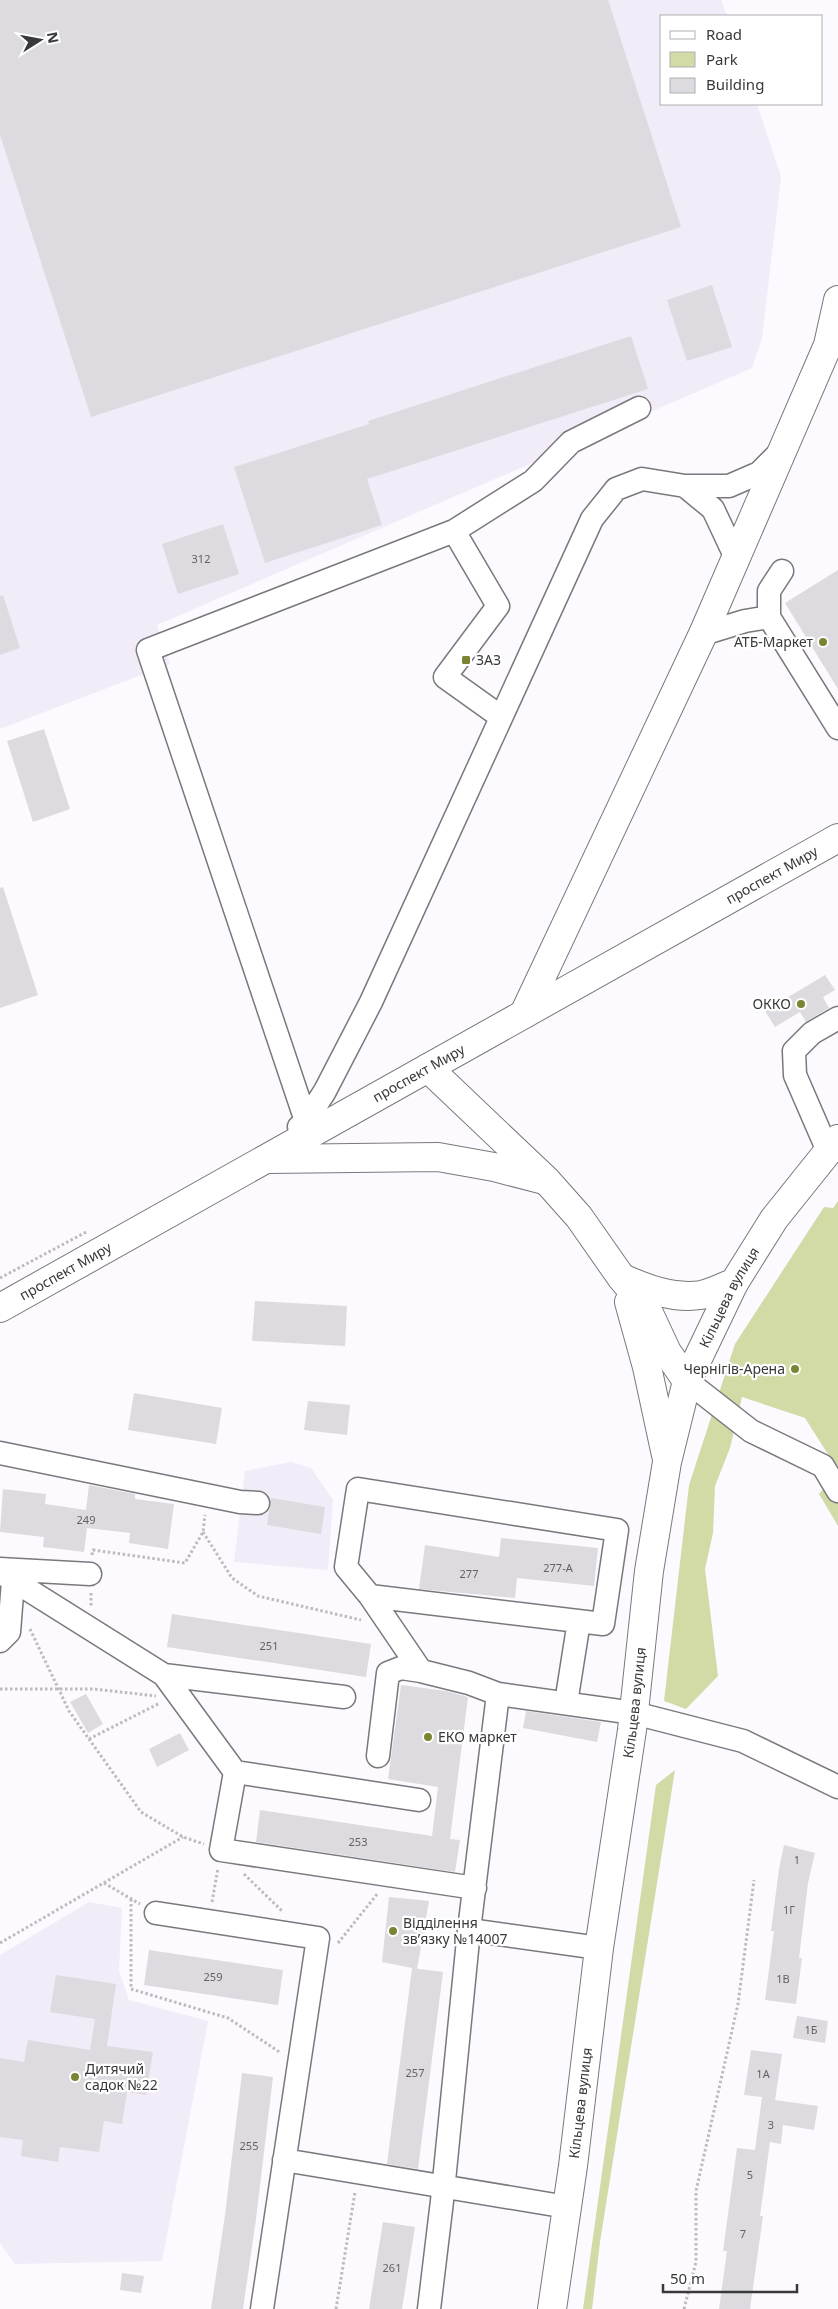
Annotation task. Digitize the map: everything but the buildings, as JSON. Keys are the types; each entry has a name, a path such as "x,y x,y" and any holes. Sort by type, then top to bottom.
{"main road":[{"path":"524,1014 718,600 828,345 838,300"},
{"name":"проспект Миру","path":"0,1308 838,838"},
{"path":"428,1068 547,1181 579,1217 621,1277 646,1307 666,1352 688,1381"},
{"name":"Кільцева вулиця","path":"552,2309 567,2207 599,1948 634,1713 649,1571 667,1462 688,1381 734,1283 774,1218 833,1145"},
{"path":"264,1159 438,1156 494,1167 547,1181"},
{"path":"621,1277 648,1289 676,1295 702,1295 734,1283"},
{"path":"621,1277 647,1367 667,1462"}],"street":[{"path":"306,1121 148,650 454,531 533,481 571,442 639,408"},
{"path":"264,1159 306,1121 325,1091 371,1002 592,519 616,488 642,479 685,486 729,486 759,474 783,450"},
{"path":"685,486 713,510 736,558"},
{"path":"454,531 498,606 445,677 501,717"},
{"path":"782,571 769,591 769,617 838,728"},
{"path":"718,600 730,613 745,621"},
{"path":"703,634 745,621 769,617"},
{"path":"833,1145 795,1075 794,1051 812,1033 838,1018"},
{"path":"688,1381 751,1432 823,1466 838,1491"},
{"path":"0,1453 239,1502 258,1503"},
{"path":"370,1596 603,1624 617,1530 358,1489 346,1566 370,1596 421,1671"},
{"path":"4,1574 90,1574"},
{"path":"4,1574 164,1675 344,1697"},
{"path":"0,1641 9,1632 4,1574"},
{"path":"566,1703 579,1620"},
{"path":"378,1756 388,1673 401,1668 469,1683 498,1694 634,1713 743,1741 838,1787"},
{"path":"164,1675 174,1696 235,1772 419,1800"},
{"path":"429,2309 469,1930 498,1694"},
{"path":"235,1772 221,1850 475,1888"},
{"path":"156,1913 318,1938 262,2309"},
{"path":"469,1930 599,1948"},
{"path":"284,2160 567,2207"}],"path":[{"path":"92,1630 90,1574 93,1550 185,1564 203,1532 232,1578 258,1596 366,1621"},
{"path":"27,1623 69,1711 141,1812 183,1837 221,1850 308,1937"},
{"path":"0,1689 94,1689 174,1696"},
{"path":"90,1740 174,1696"},
{"path":"0,1943 183,1837"},
{"path":"208,1922 221,1850"},
{"path":"337,1944 392,1876"},
{"path":"684,2309 696,2262 696,2191 738,2004 754,1880"},
{"path":"103,1883 156,1913"},
{"path":"131,1899 131,1989 228,2018 298,2065"},
{"path":"336,2309 359,2171"}],"shaded area":[{"path":"0,0 721,0 727,15 660,15 660,105 757,105 781,177 762,338 752,368 157,625 170,664 0,729"},
{"path":"291,1462 311,1468 333,1500 328,1570 234,1562 245,1471"},
{"path":"89,1902 122,1908 119,1971 129,2000 208,2021 162,2261 15,2264 0,2243 0,1955"}],"green space":[{"path":"838,1201 838,1470 805,1418 742,1397 730,1448 715,1486 713,1533 705,1569 718,1676 686,1709 664,1701 689,1485 735,1344 824,1207 833,1208"},
{"path":"838,1470 838,1526 819,1494"},
{"path":"675,1770 600,2242 592,2309 583,2309 656,1785"}],"place":[{"name":"АТБ-Маркет","path":"823,642"},
{"name":"ЗАЗ","path":"466,660"},
{"name":"ОККО","path":"801,1004"},
{"name":"Чернігів-Арена","path":"795,1369"},
{"name":"ЕКО маркет","path":"428,1737"},
{"name":"Відділення зв’язку №14007","path":"393,1931"},
{"name":"Дитячий садок №22","path":"75,2077"}]}
